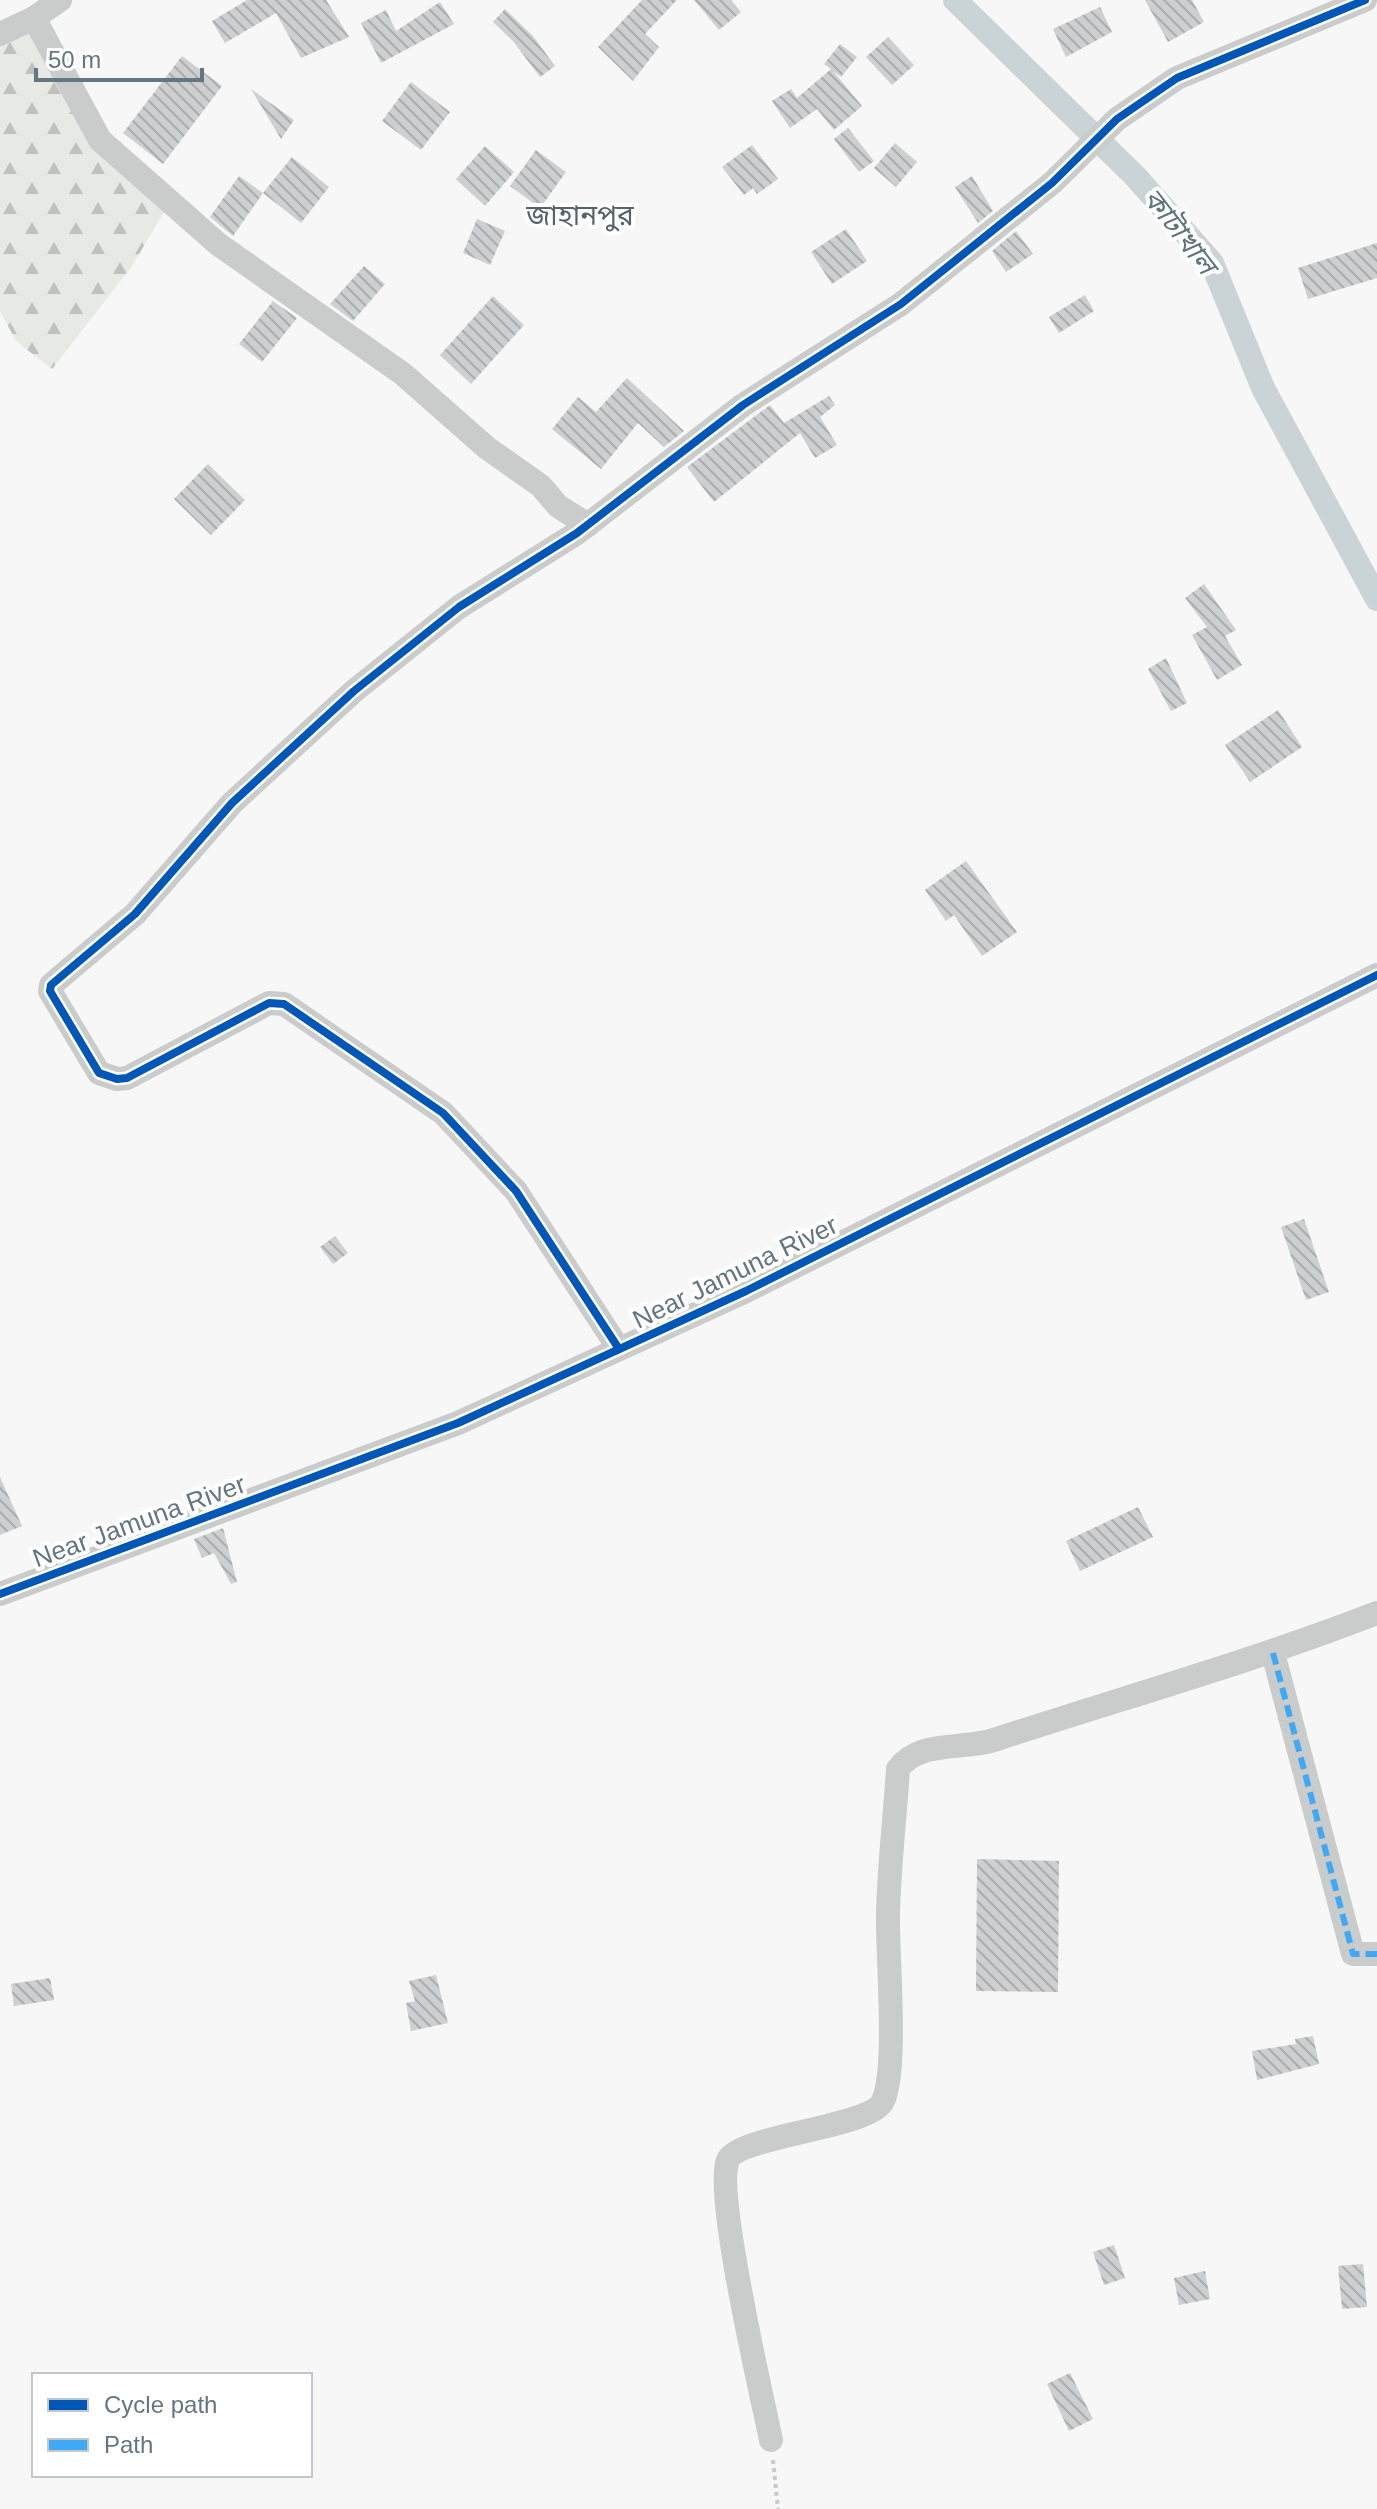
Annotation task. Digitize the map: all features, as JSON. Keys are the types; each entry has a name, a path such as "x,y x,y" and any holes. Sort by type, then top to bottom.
{"street":[{"path":"0,34 34,18 60,0"},
{"path":"619,1349 516,1191 443,1113 284,1004 269,1003 127,1078 117,1079 99,1073 50,991 54,982 135,914 232,803 354,691 459,607 588,525 743,405 901,304 1052,183 1117,119 1177,78 1365,0"},
{"path":"34,18 100,140 218,244 403,374 487,448 541,486 558,506 588,525"},
{"name":"Near Jamuna River","path":"0,1594 420,1439 746,1291 1377,975"},
{"path":"771,2440 747,2330 727,2194 727,2161 731,2156 764,2143 872,2113 885,2097 889,2061 888,1912 898,1769 916,1752 981,1744 1273,1653 1377,1613"},
{"path":"1273,1653 1353,1954 1377,1954"}],"path":[{"path":"771,2440 778,2509"}],"green space":[{"path":"34,18 122,168 164,212 132,266 52,369 16,341 0,311 0,37"}],"building":[{"path":"247,0 326,0 349,37 301,58 276,13 225,43 212,21"},
{"path":"642,0 677,0 645,34 659,47 633,81 598,47"},
{"path":"694,0 731,0 741,12 719,30"},
{"path":"1145,0 1192,0 1204,22 1168,42"},
{"path":"440,2 454,24 381,63 361,23 386,10 396,31"},
{"path":"1100,7 1112,32 1066,57 1053,29"},
{"path":"505,9 533,36 555,66 540,77 513,41 493,22"},
{"path":"888,37 914,65 892,85 866,57"},
{"path":"840,44 857,57 841,77 833,71 862,106 834,130 817,109 790,128 772,101 791,89 797,98 831,69 824,64"},
{"path":"182,56 222,86 163,164 123,133"},
{"path":"411,82 450,112 421,150 382,121"},
{"path":"251,89 294,120 281,139"},
{"path":"848,128 874,161 859,172 834,139"},
{"path":"895,143 917,162 896,187 874,168"},
{"path":"752,145 778,179 757,194 753,188 744,195 722,167"},
{"path":"485,146 514,172 485,206 456,179"},
{"path":"536,150 566,172 540,208 510,186"},
{"path":"292,157 329,187 301,223 263,193"},
{"path":"239,176 263,193 233,236 210,217"},
{"path":"972,176 993,211 978,223 955,187"},
{"path":"477,219 505,231 490,265 463,253"},
{"path":"846,229 867,261 832,284 811,252"},
{"path":"1016,231 1033,254 1006,272 992,251"},
{"path":"1377,243 1377,278 1308,299 1298,268"},
{"path":"364,266 385,284 353,321 330,304"},
{"path":"1085,295 1094,311 1059,333 1049,317"},
{"path":"493,296 524,325 471,384 440,355"},
{"path":"273,301 297,318 262,362 239,344"},
{"path":"627,378 684,431 664,447 638,423 601,469 552,429 578,397 596,412"},
{"path":"829,396 835,405 820,417 837,445 815,458 800,433 714,502 687,467 770,405 784,423"},
{"path":"208,464 245,500 211,535 174,499"},
{"path":"1204,584 1236,630 1225,636 1242,665 1217,680 1192,635 1207,627 1185,598"},
{"path":"1166,658 1187,703 1171,711 1148,669"},
{"path":"1278,710 1302,747 1250,782 1225,745"},
{"path":"966,861 1017,932 982,956 954,915 946,921 925,890"},
{"path":"1304,1219 1329,1292 1306,1300 1281,1227"},
{"path":"335,1236 348,1253 333,1264 320,1247"},
{"path":"0,1477 22,1526 0,1535"},
{"path":"1138,1507 1153,1537 1080,1571 1066,1541"},
{"path":"223,1528 237,1582 231,1584 214,1553 202,1558 194,1539"},
{"path":"977,1859 1059,1861 1058,1992 976,1991"},
{"path":"436,1975 448,2023 411,2031 406,2003 415,2001 409,1981"},
{"path":"50,1978 54,2000 14,2006 11,1984"},
{"path":"1313,2036 1319,2064 1257,2080 1252,2051 1296,2044 1295,2039"},
{"path":"1114,2245 1125,2278 1104,2285 1093,2252"},
{"path":"1363,2264 1367,2307 1342,2309 1338,2266"},
{"path":"1205,2271 1210,2299 1179,2305 1174,2278"},
{"path":"1070,2373 1093,2419 1069,2431 1047,2384"}],"waterway":[{"name":"কাটাখাল","path":"955,0 1135,176 1212,263 1263,388 1377,599"}],"marked path":[{"path":"1273,1653 1353,1954 1377,1954"}],"cycle path":[{"path":"619,1349 516,1191 443,1113 284,1004 269,1003 127,1078 117,1079 99,1073 50,991 51,985 135,914 232,803 354,691 459,607 577,533 743,405 901,304 1052,183 1117,119 1177,78 1365,0"},
{"path":"0,1594 458,1423 746,1291 1377,975"}],"district":[{"name":"জাহানপুর","path":"580,215"}]}
